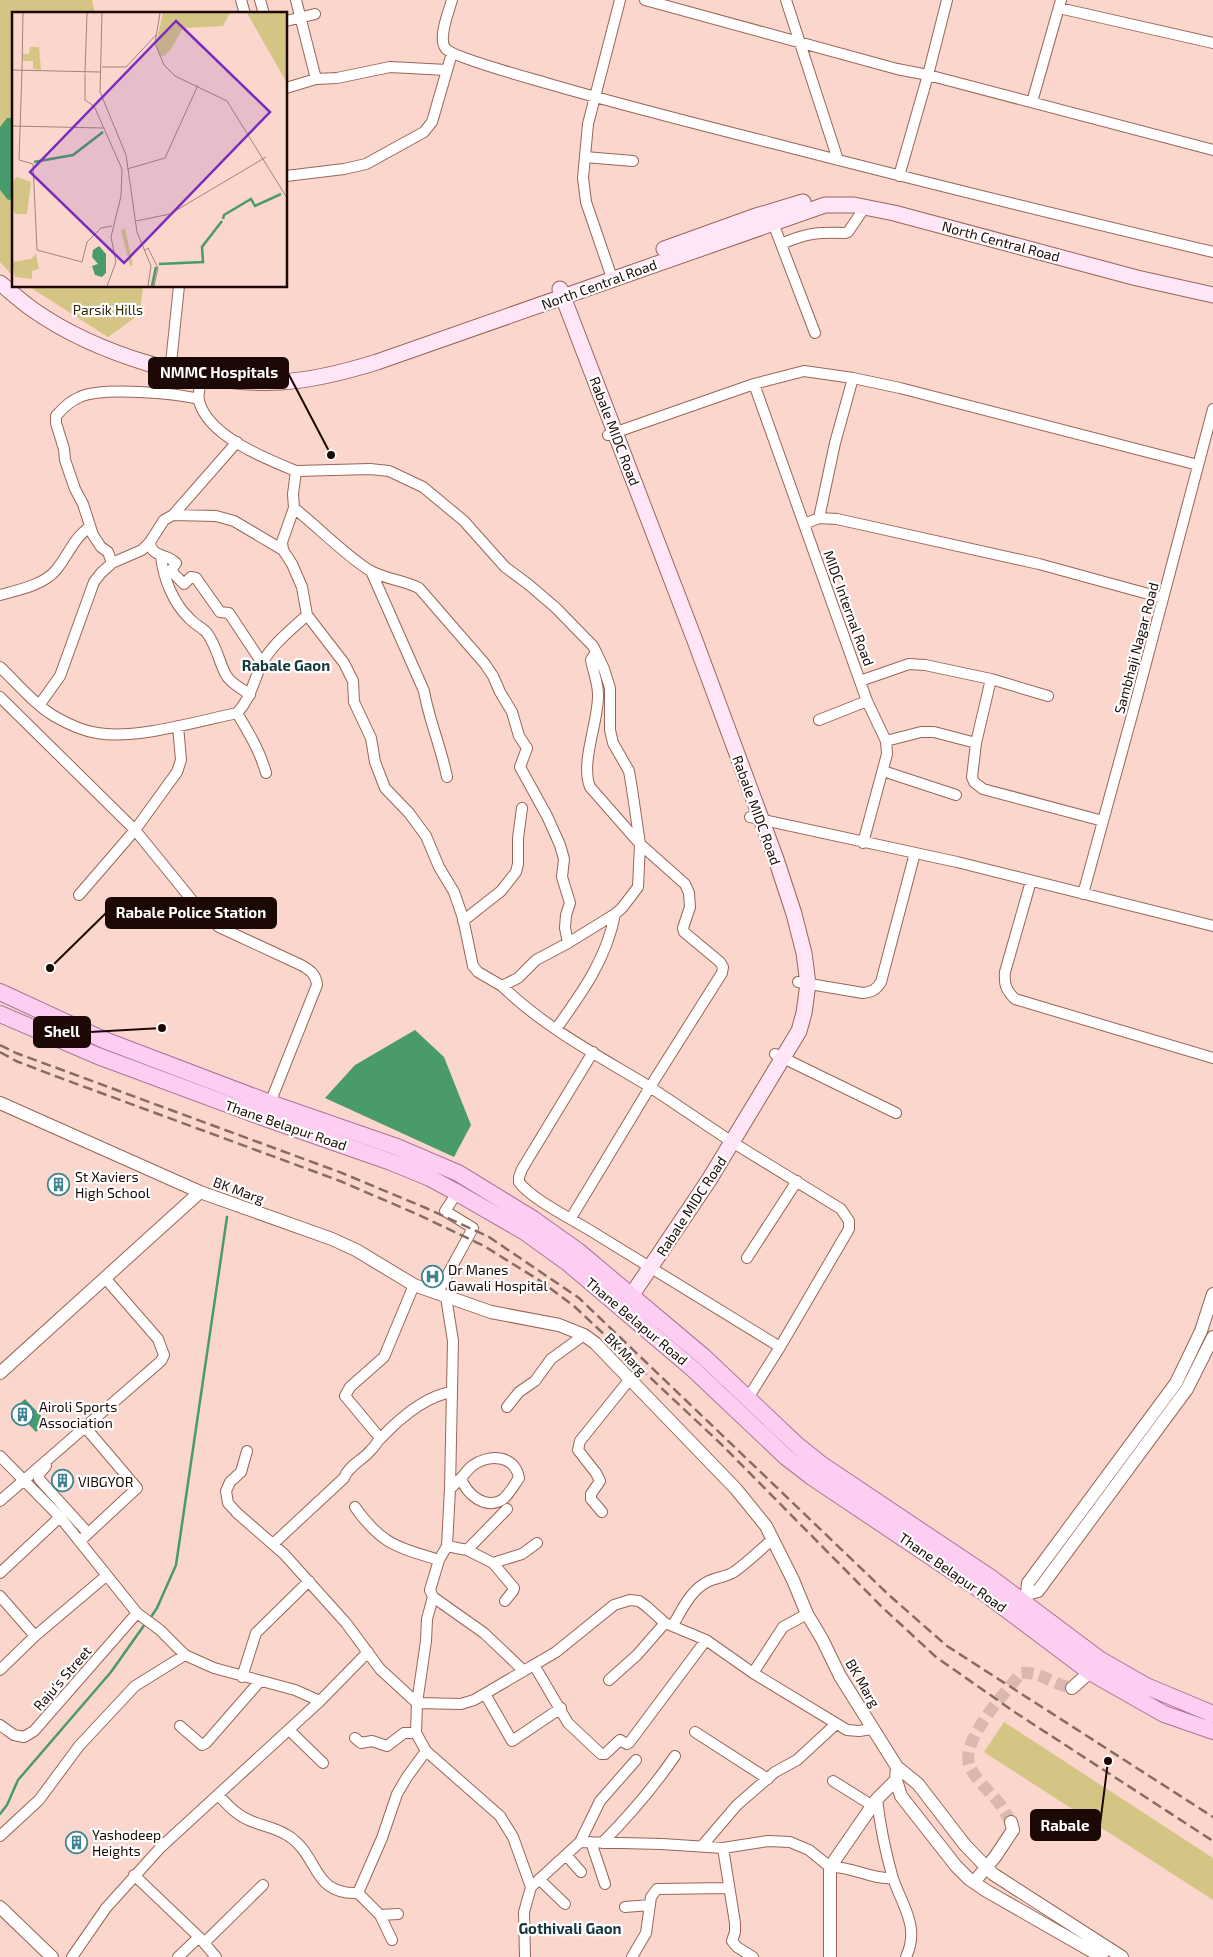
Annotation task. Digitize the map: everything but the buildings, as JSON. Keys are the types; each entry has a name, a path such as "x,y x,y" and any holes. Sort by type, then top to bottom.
{"main road":[{"name":"North Central Road","path":"0,283 33,310 73,334 136,360 203,373 278,382 343,373 610,274 754,217 819,197 864,196 1213,285"},
{"name":"North Central Road","path":"610,274 774,223 825,205 854,204 1137,278 1213,295"},
{"path":"0,271 12,281"},
{"name":"North Central Road","path":"19,288 35,301 81,330 135,352 203,373"},
{"name":"Rabale MIDC Road","path":"557,294 612,433 730,745 792,921 796,962 803,983 795,1013 779,1056 728,1140 706,1168 624,1299"},
{"name":"Thane Belapur Road","path":"3,992 104,1040 270,1103 397,1147 458,1174 533,1219 564,1240 694,1369 786,1457 812,1478 982,1591 1090,1672 1164,1714 1213,1731"},
{"name":"Thane Belapur Road","path":"0,1014 98,1056 391,1162 430,1178 525,1232 624,1299 704,1357 797,1445 822,1464 1025,1597 1099,1659 1164,1695 1213,1714"}],"street":[{"path":"296,0 316,79"},
{"path":"452,0 444,29 443,41 445,48 452,53 594,97 900,176 1213,252"},
{"path":"610,274 586,202 583,178 588,124 620,0"},
{"path":"645,0 896,69 928,75 1213,150"},
{"path":"786,0 838,160"},
{"path":"900,176 947,0"},
{"path":"1032,102 1060,4 1213,43"},
{"path":"288,21 315,14"},
{"path":"288,176 356,168 424,132 432,122 452,53"},
{"path":"288,87 316,79 337,78 390,67 446,70"},
{"path":"585,156 633,161"},
{"path":"781,244 804,234 820,232 845,234 865,207"},
{"path":"774,223 815,333"},
{"path":"171,363 179,288"},
{"path":"612,433 754,384 804,371 853,378 1198,465"},
{"path":"203,373 198,399 210,421 219,430 257,455 296,471 370,469 389,471 423,487 464,521 505,567 556,608 593,646 596,652 610,688 610,730 613,743 629,771 640,844 638,887 615,914 536,960 518,978 502,986"},
{"path":"819,518 835,443 853,378"},
{"name":"MIDC Internal Road","path":"754,384 867,701 886,741"},
{"path":"112,563 108,552 96,540 83,504 74,489 64,460 62,442 56,424 58,414 80,397 107,392 180,394 198,399"},
{"name":"Sambhaji Nagar Road","path":"1083,894 1164,598 1213,409"},
{"path":"173,515 237,442"},
{"path":"283,550 283,536 294,508 293,494 296,471"},
{"path":"294,508 370,571 408,582 419,588 493,676 512,712 519,736 528,748 520,767 547,816 564,859 562,877 570,903 566,915 565,928 568,943"},
{"path":"40,704 60,676 94,582 112,563 125,556 135,554 150,542 162,522 168,517 173,515 216,516 234,522 283,550 292,564 302,587 307,615 344,663 353,680 354,702 371,738 374,762 385,788 409,812 426,836 439,867 454,892 463,921 473,966 478,972 502,986 534,1014 556,1029 650,1087 728,1140 841,1209 849,1221 849,1228 748,1398"},
{"path":"804,524 819,518 837,518 1039,564 1164,598"},
{"path":"0,595 26,588 55,572 79,536 90,527"},
{"path":"150,542 150,548 154,553 172,559 176,563 172,569 174,574 184,584 192,577 196,578 220,612 229,614 262,663"},
{"path":"161,556 164,574 184,613 206,631 219,654 227,676 234,684 250,695"},
{"path":"370,571 424,691 430,718 442,751 447,777"},
{"path":"2,673 54,716 96,733 135,733 178,726 238,713 250,695 262,663 280,641 307,615"},
{"path":"571,1218 722,973 723,967 720,962 684,932 683,928 690,907 690,899 685,884 640,844 594,794 588,782 589,758 598,694 591,660 596,652"},
{"path":"860,681 909,664 925,665 991,679 1048,696"},
{"path":"991,679 976,743 972,777 974,782 983,789 1103,821"},
{"path":"0,697 135,830 200,910 219,927 301,965 311,971 316,978 317,985 270,1103"},
{"path":"819,720 867,701"},
{"path":"238,713 262,759 266,773"},
{"path":"79,895 135,830 176,772 180,760 178,726"},
{"path":"863,843 887,754 886,741 921,732 934,732 976,743"},
{"path":"882,771 956,795"},
{"path":"463,921 487,904 510,882 516,872 522,808"},
{"path":"755,818 915,853 1213,926"},
{"path":"803,983 863,993 872,992 877,988 881,982 915,853"},
{"path":"1031,881 1005,972 1004,984 1007,991 1015,999 1213,1058"},
{"path":"556,1029 583,991 603,955 611,934 615,914"},
{"path":"593,1052 522,1169 519,1182 529,1192 780,1347"},
{"path":"779,1056 896,1113"},
{"name":"BK Marg","path":"0,1102 200,1192 332,1239 356,1250 414,1285 491,1312 559,1324 584,1335 595,1343 736,1489 766,1526 793,1580 807,1614 840,1676 897,1766 918,1784 965,1844 993,1874 1122,1957"},
{"path":"747,1258 796,1182"},
{"path":"0,1373 200,1192"},
{"path":"457,1193 445,1211 473,1228 442,1295 453,1341 450,1488 447,1546 439,1560 430,1590 433,1597 484,1633 524,1671"},
{"path":"0,1501 161,1361 164,1355 158,1339 105,1278"},
{"path":"380,1438 345,1396 350,1387 384,1357 414,1285"},
{"path":"1025,1597 1028,1583 1176,1383 1201,1332 1213,1294"},
{"path":"1025,1597 1038,1591 1187,1389 1213,1337 1201,1332"},
{"path":"507,1407 519,1392 535,1381 551,1359 584,1335"},
{"path":"602,1512 591,1499 591,1494 600,1481 578,1450 580,1442 630,1379"},
{"path":"273,1544 344,1478 347,1472 372,1450 380,1438 404,1417 426,1400 439,1394 452,1392"},
{"path":"1145,1424 1156,1432"},
{"path":"80,1541 138,1488 85,1427"},
{"path":"66,1450 39,1474 39,1479 80,1541 106,1576 145,1621 160,1630 185,1655 214,1668 295,1690 320,1701"},
{"path":"247,1450 241,1472 230,1482 226,1491 228,1503 309,1580 346,1623 380,1669 417,1703 461,1704 474,1700 556,1652 614,1605 630,1600 638,1601 669,1624 706,1640 753,1673 847,1730 859,1732 872,1728"},
{"path":"0,1456 60,1512 88,1534"},
{"path":"450,1488 473,1465 486,1460 508,1459 517,1469 519,1478 506,1496 495,1503 471,1496 461,1478"},
{"path":"355,1507 367,1523 386,1541 400,1548 439,1560"},
{"path":"467,1550 507,1509"},
{"path":"0,1573 60,1512"},
{"path":"609,1680 669,1624 699,1588 711,1580 727,1576 735,1571 773,1539"},
{"path":"493,1563 522,1554 537,1543"},
{"path":"447,1546 467,1550 493,1563 514,1588 505,1601"},
{"path":"0,1670 35,1636 106,1576"},
{"path":"242,1677 256,1633 309,1580"},
{"path":"0,1596 35,1636"},
{"path":"433,1597 427,1619 426,1641 417,1703 416,1733 426,1752 500,1816 513,1837 535,1883 565,1904"},
{"name":"Raju's Street","path":"0,1725 14,1735 24,1737 34,1731 137,1613"},
{"path":"753,1673 783,1627 807,1614"},
{"path":"534,1665 561,1708 568,1723 601,1754 609,1752 620,1740 628,1744 706,1640"},
{"path":"72,1957 106,1908 161,1847 320,1701 368,1652"},
{"path":"0,1836 48,1790 79,1746 135,1686 185,1655"},
{"path":"1072,1688 1090,1672"},
{"path":"180,1726 197,1742 202,1745 206,1743 260,1681"},
{"path":"485,1694 512,1740 561,1708"},
{"path":"702,1846 737,1804 768,1779 798,1760 836,1724"},
{"path":"289,1730 323,1764"},
{"path":"695,1732 768,1779"},
{"path":"355,1738 361,1743 372,1741 387,1746 404,1734 416,1733"},
{"path":"358,1892 382,1838 397,1794 426,1752"},
{"path":"596,1842 628,1816 659,1780 675,1756"},
{"path":"525,1957 524,1912 535,1883 580,1842 600,1800 636,1760"},
{"path":"897,1766 896,1780 901,1796 956,1866 974,1882 1102,1957"},
{"path":"830,1957 830,1867 875,1802 896,1780"},
{"path":"833,1781 875,1802"},
{"path":"218,1795 234,1812 288,1835 304,1850 324,1883 336,1891 344,1893 358,1892"},
{"path":"875,1802 893,1878 906,1906 911,1929 906,1957"},
{"path":"974,1882 995,1857 1013,1830 1011,1822"},
{"path":"580,1842 723,1848 768,1841 790,1842 809,1850 830,1867 843,1867 868,1876 893,1878"},
{"path":"596,1842 605,1884"},
{"path":"723,1848 735,1923 732,1941 737,1947 753,1957"},
{"path":"566,1855 581,1872"},
{"path":"134,1875 216,1957"},
{"path":"178,1957 201,1940 263,1886"},
{"path":"632,1957 646,1933 652,1897 657,1889 728,1888"},
{"path":"358,1892 380,1915 392,1940"},
{"path":"625,1907 650,1905"},
{"path":"0,1908 52,1957"},
{"path":"380,1915 398,1914"}],"green space":[{"path":"0,0 92,0 95,12 12,12 12,275 0,262"},
{"name":"Parsik Hills","path":"31,288 143,288 140,314 108,337"},
{"path":"1004,1722 1213,1858 1213,1900 984,1752"}],"shaded area":[{"path":"7,118 12,118 12,199 8,200 0,190 0,127"},
{"path":"415,1030 444,1057 471,1125 454,1157 325,1098 355,1065"},
{"path":"25,1399 47,1422 36,1432 14,1409"}],"waterway":[{"path":"149,1620 157,1608 176,1565 227,1217"},
{"path":"0,1814 7,1805 18,1780 111,1672 145,1624"}],"tunnel":[{"path":"1011,1822 999,1803 970,1767 968,1757 971,1744 986,1717 1021,1673 1041,1676 1072,1688"}],"railway":[{"path":"0,1045 16,1053 342,1173 489,1237 579,1298 890,1596 947,1646 1213,1817"},
{"path":"0,1052 16,1061 55,1076 340,1181 419,1215 484,1246 542,1282 575,1307 721,1444 882,1607 936,1657 1016,1713 1213,1841"}],"place":[{"name":"NMMC Hospitals","path":"331,455"},
{"name":"Rabale Police Station","path":"50,968"},
{"name":"Shell","path":"162,1028"},
{"name":"St Xaviers High School","path":"59,1184"},
{"name":"Dr Manes Gawali Hospital","path":"432,1277"},
{"name":"Airoli Sports Association","path":"23,1414"},
{"name":"VIBGYOR","path":"62,1481"},
{"name":"Rabale","path":"1108,1761"},
{"name":"Yashodeep Heights","path":"76,1842"}],"district":[{"name":"Rabale Gaon","path":"286,665"},
{"name":"Gothivali Gaon","path":"570,1928"}]}
